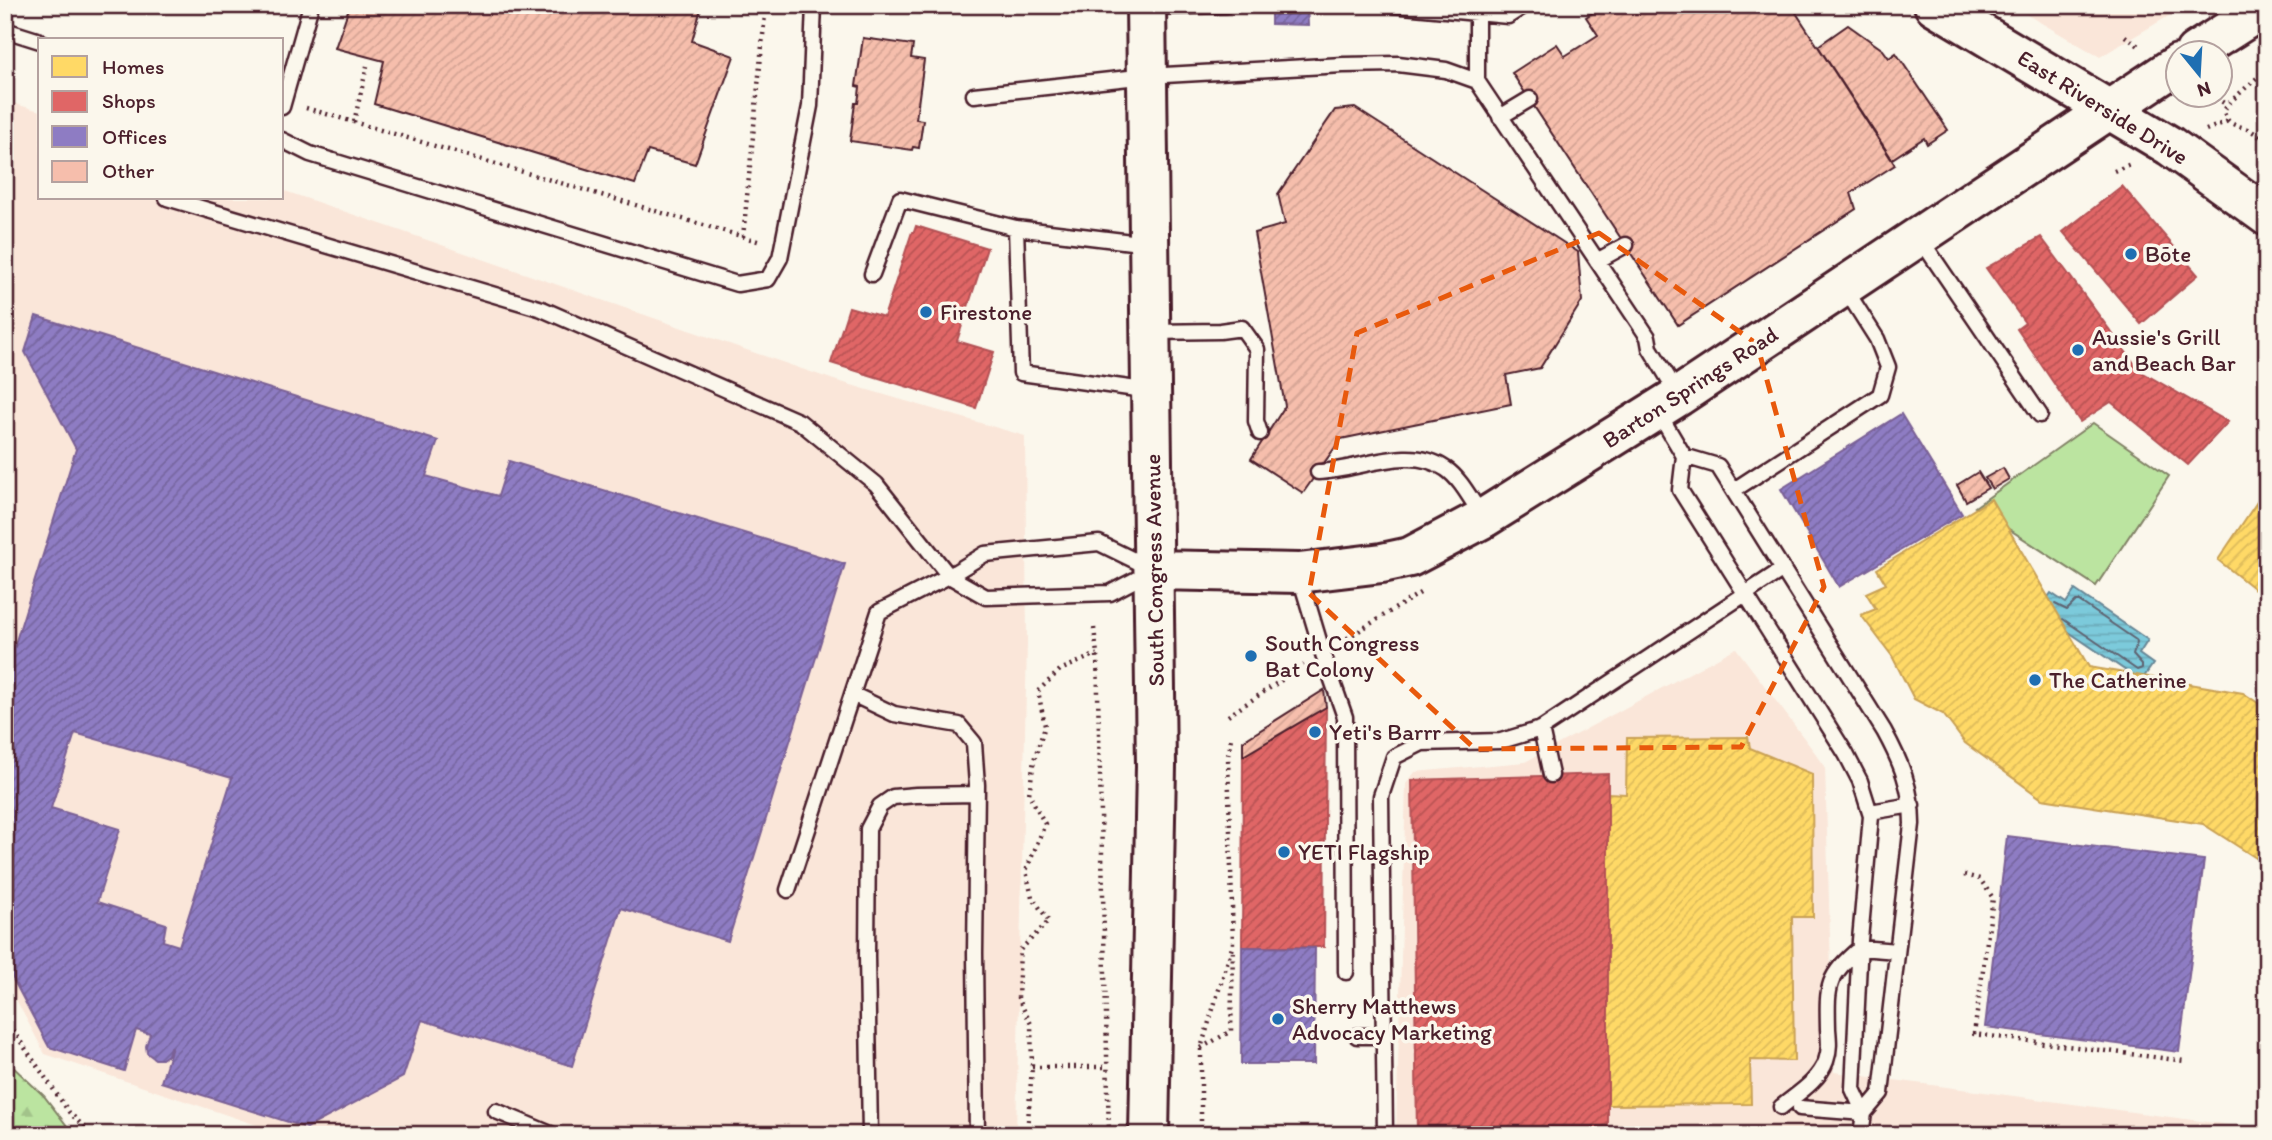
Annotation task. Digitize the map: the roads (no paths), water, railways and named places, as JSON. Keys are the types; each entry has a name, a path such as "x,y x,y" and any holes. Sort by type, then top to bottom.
{"main road":[{"name":"East Riverside Drive","path":"1934,5 1974,22 2170,146 2267,216"},
{"name":"South Congress Avenue","path":"1146,6 1156,766 1149,1135"},
{"path":"2218,38 2267,6"},
{"name":"Barton Springs Road","path":"1154,570 1298,573 1410,557 1484,518 1667,403 2164,73"}],"lane":[{"path":"284,100 311,5"},
{"path":"284,141 310,154 737,284 768,279 780,258 810,106 814,5"},
{"path":"1146,6 1226,5"},
{"path":"1393,5 1508,16 1525,5"},
{"path":"1477,14 1477,81 1648,337 1684,456 1680,490 1846,754 1860,781 1870,812 1853,1089 1864,1113 1861,1135"},
{"path":"5,30 38,40"},
{"path":"974,95 1147,76 1398,64 1446,71 1477,81"},
{"path":"1500,117 1530,99"},
{"path":"873,274 900,199 1016,228 1150,244"},
{"path":"174,200 542,309 800,422 876,484 949,576 986,597 1110,593 1154,570"},
{"path":"1016,228 1021,373 1152,391"},
{"path":"1918,236 2040,415"},
{"path":"1597,261 1626,245"},
{"path":"1734,490 1880,395 1888,367 1877,339 1843,285"},
{"path":"1151,332 1242,328 1257,349 1256,421 1260,433"},
{"path":"1684,456 1718,466 1898,756 1907,780 1912,805 1912,824 1881,1093 1864,1113"},
{"path":"1318,472 1394,459 1429,461 1448,470 1484,518"},
{"path":"788,890 879,612 985,554 1099,543 1154,570"},
{"path":"1385,1135 1381,796 1394,757 1422,743 1501,741 1541,729 1783,569"},
{"path":"1298,573 1345,717 1346,972"},
{"path":"852,694 894,713 959,725 974,743 977,794 977,1135"},
{"path":"1541,729 1551,775"},
{"path":"870,1135 868,829 880,806 892,797 977,794"},
{"path":"1870,812 1912,805"},
{"path":"1781,1107 1809,1084 1822,1069 1829,1049 1827,993 1833,975 1860,948 1897,951"},
{"path":"1357,1036 1384,1036"},
{"path":"1800,1108 1864,1113"},
{"path":"496,1111 552,1135"}],"water":[{"path":"2075,590 2148,640 2139,654 2153,664 2141,681 2038,611 2051,593 2066,603"}],"place":[{"name":"Bōte","path":"2131,254"},
{"name":"Firestone","path":"926,312"},
{"name":"Aussie's Grill and Beach Bar","path":"2078,350"},
{"name":"South Congress Bat Colony","path":"1251,656"},
{"name":"The Catherine","path":"2035,680"},
{"name":"Yeti's Barrr","path":"1315,732"},
{"name":"YETI Flagship","path":"1284,852"},
{"name":"Sherry Matthews Advocacy Marketing","path":"1278,1019"}]}
